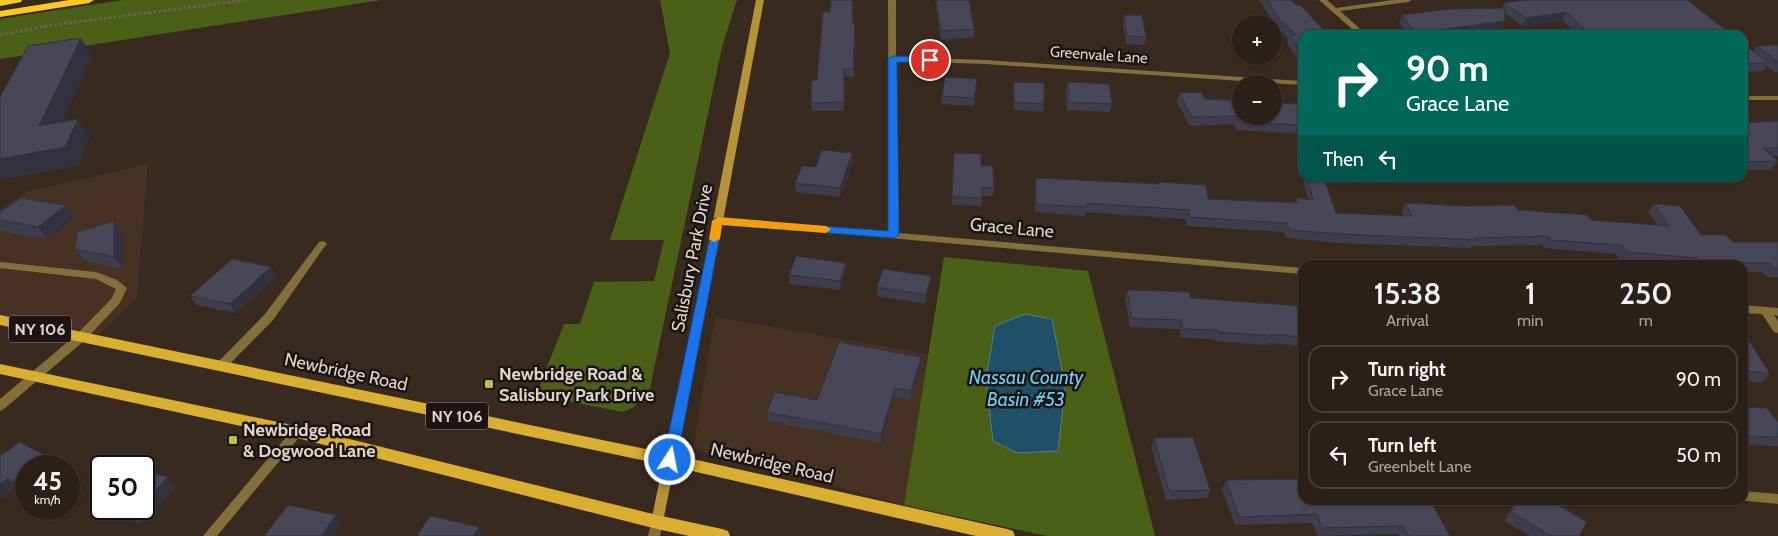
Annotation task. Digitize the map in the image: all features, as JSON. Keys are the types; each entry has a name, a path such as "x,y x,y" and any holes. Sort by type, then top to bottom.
{"highway":[{"path":"0,2 17,0"},
{"path":"0,14 89,0"}],"main road":[{"name":"Salisbury Park Drive","path":"655,529 718,221 760,0"},
{"name":"Newbridge Road","path":"0,320 670,460 1007,536"},
{"path":"0,369 297,432 655,529 722,536"}],"street":[{"path":"892,0 894,235"},
{"path":"1323,0 1357,30"},
{"path":"1335,10 1408,0"},
{"name":"Greenvale Lane","path":"893,59 985,62 1298,83"},
{"path":"1748,98 1778,98"},
{"name":"Grace Lane","path":"718,221 1298,271"},
{"path":"221,366 269,317 322,244"},
{"path":"0,265 80,273 113,280 122,288 116,300 81,337 0,406"},
{"path":"1748,309 1778,312"},
{"path":"1764,310 1778,329"},
{"path":"209,536 297,432"},
{"path":"1748,496 1778,499"}],"path":[{"path":"0,35 84,21 245,0"}],"shaded area":[{"path":"148,164 137,297 99,335 0,315 0,210 26,192"},
{"path":"715,317 928,354 904,505 693,449"}],"green space":[{"path":"123,0 381,0 0,59 0,19"},
{"path":"660,0 737,0 722,47 647,402 638,402 634,407 623,412 536,395 564,324 580,324 594,282 654,281 664,240 610,240 670,53"},
{"path":"944,257 1088,271 1155,536 1047,536 904,505"}],"water":[{"name":"Nassau County Basin #53","path":"1025,314 1052,319 1065,387 1058,451 1017,453 993,441 986,379 995,326"}],"building":[{"path":"831,0 852,0 853,24 855,24 853,69 844,69 844,102 811,103 812,80 817,80 823,12 830,12"},
{"path":"936,0 969,0 974,29 941,31"},
{"path":"1267,0 1291,0 1296,5 1300,5 1323,29 1329,30 1298,30 1298,48 1290,35 1296,35 1282,22 1282,15 1277,15"},
{"path":"1525,0 1687,0 1726,30 1586,30 1566,12 1526,18 1504,3"},
{"path":"1504,8 1505,21 1438,30 1414,30 1402,15 1451,9"},
{"path":"1124,15 1142,15 1146,37 1127,36"},
{"path":"81,38 39,126 78,119 65,147 0,159 0,97 28,46"},
{"path":"1778,45 1778,62 1757,46"},
{"path":"1748,47 1769,63 1748,64"},
{"path":"945,77 977,79 974,98 942,96"},
{"path":"1014,82 1044,83 1044,104 1014,102"},
{"path":"1068,82 1109,84 1112,104 1069,102"},
{"path":"1201,92 1205,99 1232,100 1232,116 1192,117 1179,93"},
{"path":"1282,103 1298,104 1298,125 1282,124"},
{"path":"1778,121 1778,148 1763,148 1778,161 1748,162 1748,123"},
{"path":"822,150 852,153 840,188 795,183 802,166 816,167"},
{"path":"954,153 981,154 981,166 993,166 994,188 982,187 982,198 952,196"},
{"path":"1036,178 1206,185 1208,199 1298,203 1297,198 1313,200 1309,182 1325,182 1336,213 1412,216 1406,203 1465,206 1514,205 1518,210 1587,215 1591,220 1669,226 1654,204 1680,206 1701,235 1726,235 1733,242 1778,242 1778,269 1769,263 1748,263 1748,260 1700,260 1698,258 1626,252 1622,245 1550,240 1548,236 1475,238 1476,240 1342,234 1289,230 1287,223 1190,217 1189,210 1086,203 1086,207 1036,204"},
{"path":"21,198 66,205 38,227 0,220 0,212"},
{"path":"114,221 114,257 75,249 77,232"},
{"path":"796,256 846,263 840,281 789,275"},
{"path":"232,259 271,267 230,304 190,296"},
{"path":"883,269 931,276 926,295 877,287"},
{"path":"1127,290 1189,292 1191,298 1298,306 1298,337 1183,329 1181,320 1132,318"},
{"path":"839,342 921,357 911,391 895,388 881,434 767,412 775,392 817,400"},
{"path":"1748,342 1750,342 1770,374 1748,371"},
{"path":"1748,407 1767,408 1778,422 1778,437 1748,436"},
{"path":"1193,437 1210,490 1169,491 1154,438"},
{"path":"20,442 44,455 15,455 15,480 12,482 7,479 0,484 0,456"},
{"path":"155,474 168,477 155,491"},
{"path":"1298,479 1298,505 1433,505 1450,536 1409,536 1403,526 1322,528 1317,514 1239,517 1226,480"},
{"path":"288,505 336,515 321,536 264,536"},
{"path":"1516,505 1558,505 1587,522 1579,536 1551,536 1511,512"},
{"path":"430,516 479,527 473,536 417,536"}],"slow traffic":[{"path":"714,239 718,221 826,229"}],"place":[{"name":"Newbridge Road & Salisbury Park Drive","path":"489,384"},
{"name":"Newbridge Road & Dogwood Lane","path":"233,440"}],"route":[{"path":"670,460 718,221 894,235 893,59 930,60"}]}
